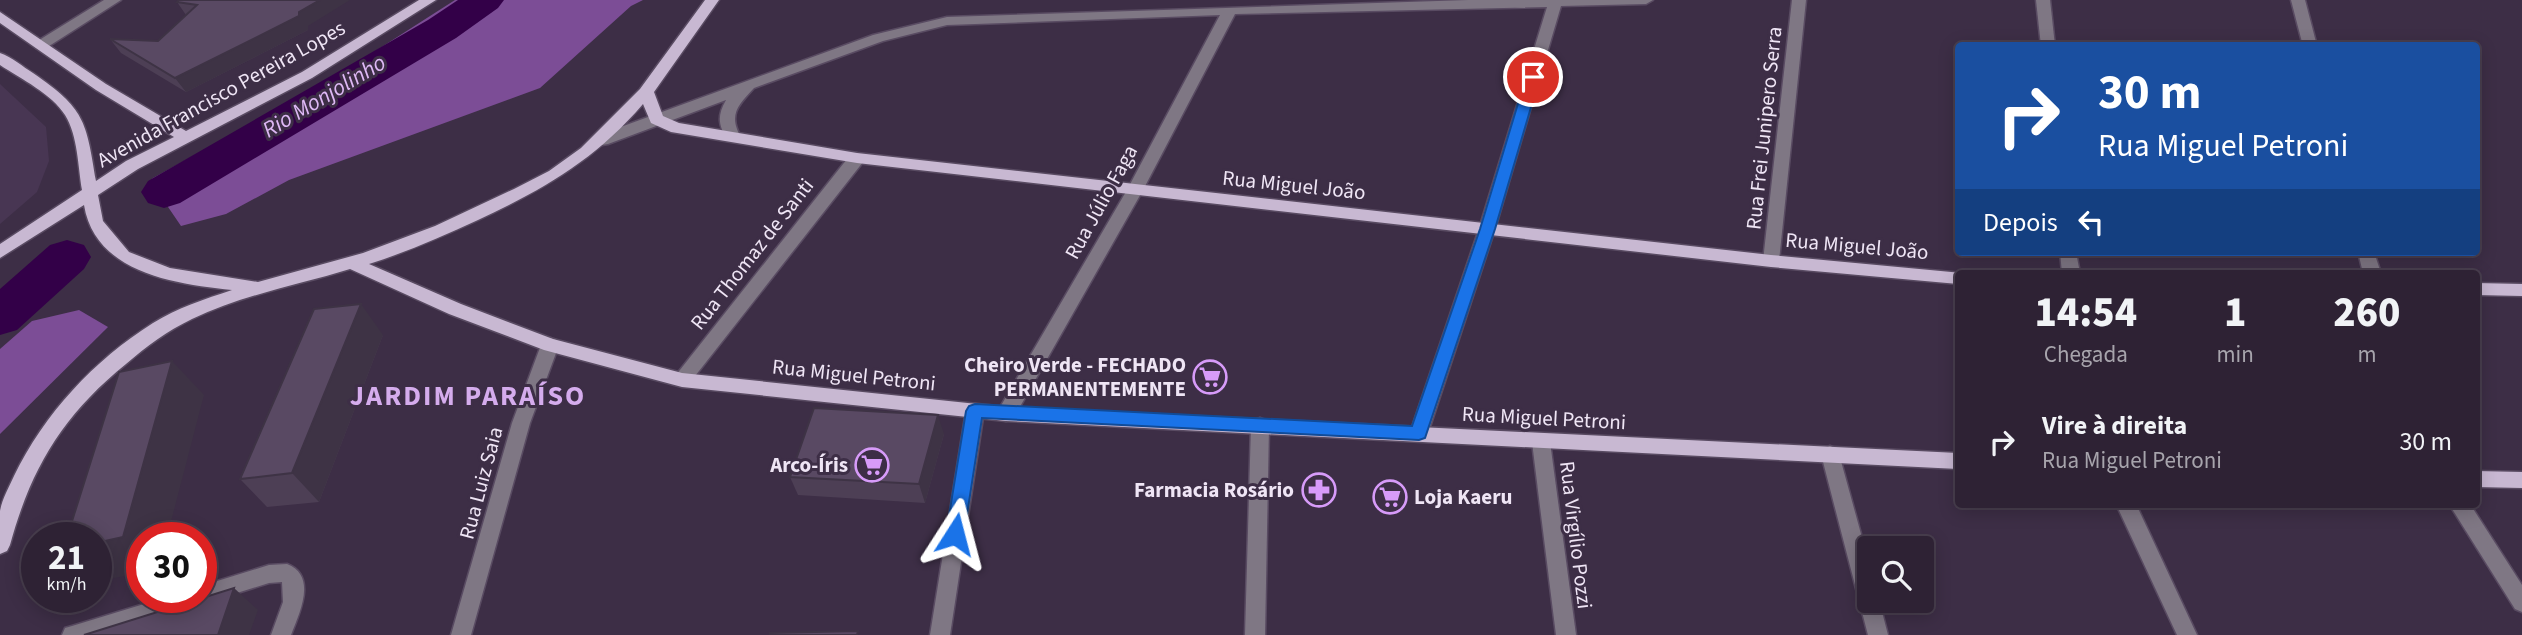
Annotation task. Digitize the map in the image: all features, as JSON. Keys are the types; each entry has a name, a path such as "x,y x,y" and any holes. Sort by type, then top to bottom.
{"main road":[{"name":"Avenida Francisco Pereira Lopes","path":"0,252 132,164 307,75 429,0"},
{"path":"0,545 5,522 25,471 46,432 78,395 112,364 163,325 211,304 258,287 352,263 412,243 523,192 563,170 602,139 646,93 712,0"},
{"path":"0,16 101,87 187,138"},
{"path":"0,58 47,90 72,113 80,132 95,223 123,256 180,277 258,287"},
{"path":"646,93 656,119"},
{"name":"Rua Miguel João","path":"656,119 676,128 857,158 1771,261 1955,278"},
{"name":"Rua Miguel Petroni","path":"352,263 455,309 550,345 682,380 1006,414 1955,461"},
{"path":"2480,289 2522,290"},
{"path":"2480,479 2522,480"}],"street":[{"path":"41,45 114,0"},
{"path":"602,139 878,38 947,21 1230,10 1646,0"},
{"name":"Rua Frei Junipero Serra","path":"1771,261 1800,0"},
{"path":"2043,0 2048,42"},
{"path":"2298,0 2309,42"},
{"path":"1419,433 1487,229 1556,1"},
{"name":"Rua Júlio Faga","path":"1006,414 1135,190 1230,10"},
{"path":"733,137 727,126 726,114 732,102 749,85"},
{"name":"Rua Thomaz de Santi","path":"682,380 857,158"},
{"name":"Rua Luiz Saia","path":"461,635 521,423 550,345"},
{"path":"940,635 975,411"},
{"path":"1255,635 1260,426"},
{"name":"Rua Virgílio Pozzi","path":"1541,442 1566,635"},
{"path":"1830,454 1878,635"},
{"path":"2128,508 2187,635"},
{"path":"2462,508 2522,603"},
{"path":"217,590 269,574 286,573 293,578 296,591 281,635"},
{"path":"72,635 144,613"}],"shaded area":[{"path":"455,0 643,0 631,6 540,88 289,180 226,214 181,226 166,204 145,187 153,178 327,82"},
{"path":"0,84 46,127 49,161 37,192 0,224"},
{"path":"79,310 108,327 0,434 0,349 32,321"}],"building":[{"path":"320,0 299,12 299,16 175,78 110,39 158,41 197,5 177,2"},
{"path":"361,304 292,473 240,479 314,309"},
{"path":"172,361 123,537 112,539 112,522 72,522 119,372"},
{"name":"Arco-Íris","path":"814,408 938,415 919,484 790,477"},
{"path":"234,588 218,635 84,635 154,613 217,613 217,593"},
{"path":"858,631 857,635 770,635 770,633"}],"waterway":[{"name":"Rio Monjolinho","path":"164,192 442,29 484,0"},
{"name":"Rio Monjolinho","path":"0,317 67,257"}],"place":[{"name":"Cheiro Verde - FECHADO PERMANENTEMENTE","path":"1210,377"},
{"name":"Arco-Íris","path":"872,465"},
{"name":"Farmacia Rosário","path":"1319,490"},
{"name":"Loja Kaeru","path":"1390,497"}],"district":[{"name":"JARDIM PARAÍSO","path":"468,396"}],"route":[{"path":"955,534 975,411 1419,433 1487,229 1533,77"}]}
